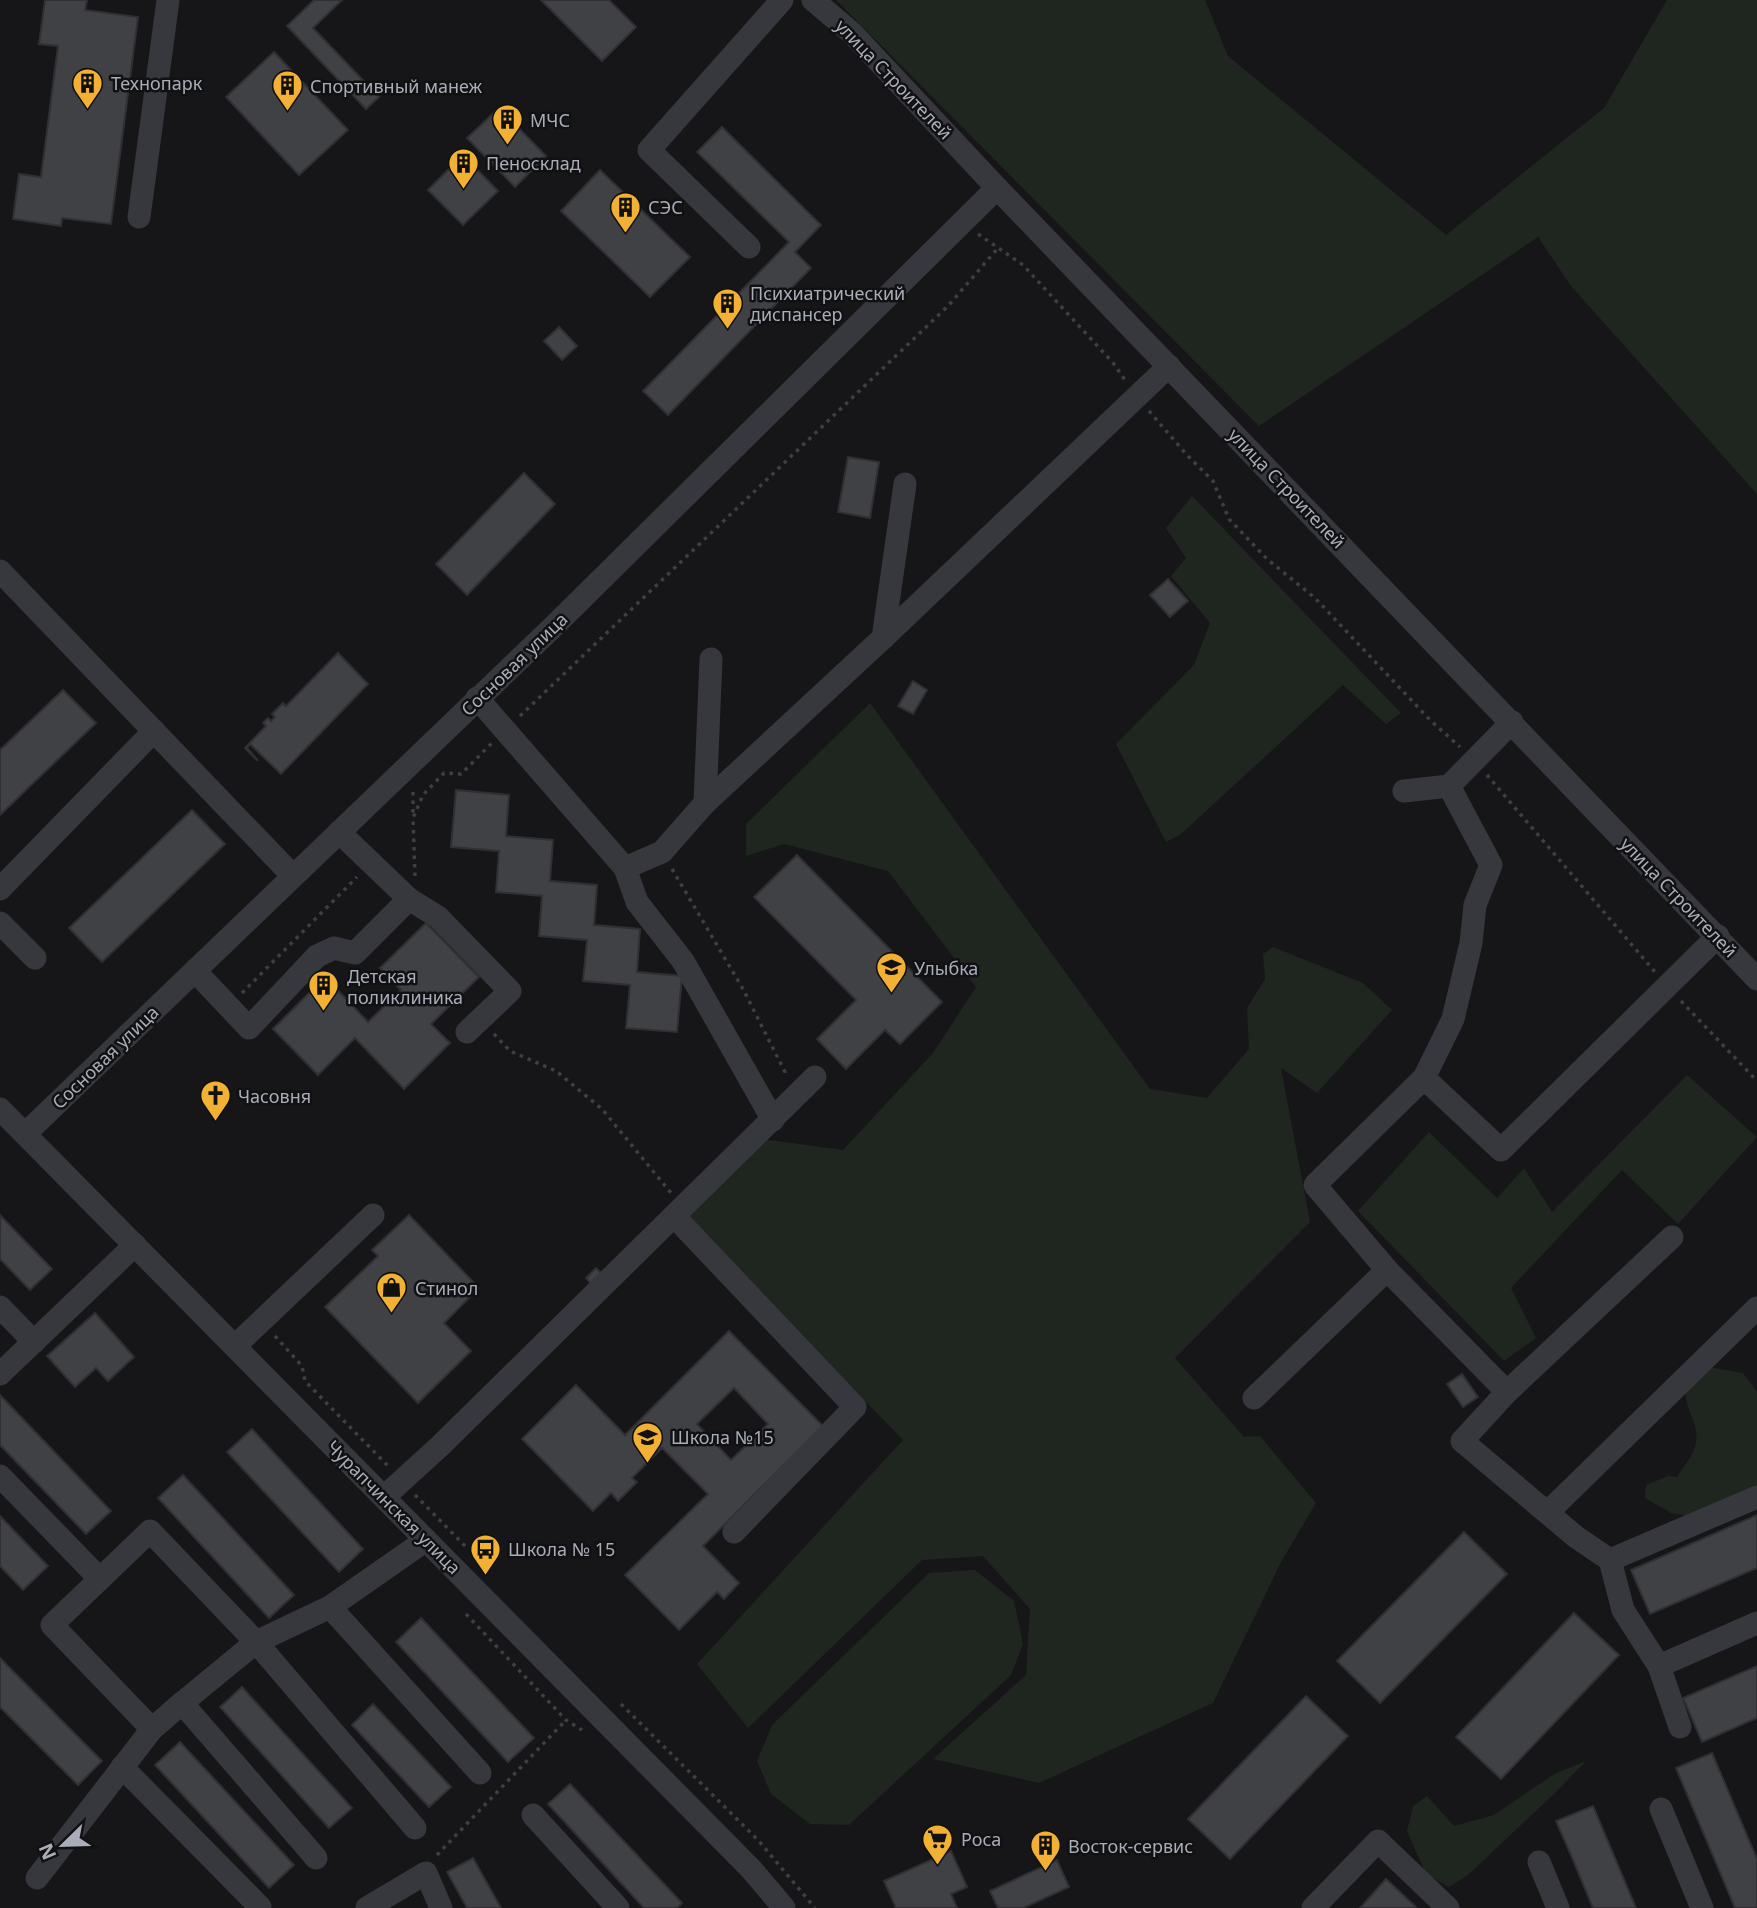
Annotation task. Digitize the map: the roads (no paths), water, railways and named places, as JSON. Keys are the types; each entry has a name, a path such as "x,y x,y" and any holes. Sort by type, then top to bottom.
{"street":[{"path":"749,247 649,150 782,0"},
{"name":"улица Строителей","path":"813,0 852,33 1757,979"},
{"path":"139,217 162,1"},
{"name":"Сосновая улица","path":"25,1134 554,626 998,188"},
{"path":"625,868 662,852 705,803 1169,366"},
{"path":"883,638 905,484"},
{"path":"0,571 293,876"},
{"path":"705,803 711,659"},
{"path":"477,698 625,868 637,902 683,961 773,1120"},
{"path":"1404,791 1449,786 1512,722"},
{"path":"0,889 154,732"},
{"path":"1449,786 1491,865 1475,905 1471,943 1453,1018 1424,1078 1315,1185 1387,1270 1507,1392"},
{"path":"339,832 409,899 438,917 510,991 473,1026"},
{"path":"195,971 249,1028 317,956 334,948 355,953 409,899"},
{"path":"0,923 35,958"},
{"path":"1424,1078 1501,1150 1718,936"},
{"path":"384,1497 440,1446 815,1077"},
{"name":"Чурапчинская улица","path":"0,1109 752,1870 784,1908"},
{"path":"679,1212 855,1407 734,1532"},
{"path":"235,1346 373,1215"},
{"path":"1672,1237 1507,1392 1462,1441 1576,1537 1610,1560 1623,1610 1659,1665 1680,1727"},
{"path":"0,1374 135,1245"},
{"path":"1254,1398 1387,1270"},
{"path":"0,1307 34,1342"},
{"path":"1548,1512 1757,1308"},
{"path":"0,1476 100,1579"},
{"path":"1610,1560 1757,1497"},
{"path":"152,1729 52,1625 150,1531 256,1642 415,1828"},
{"path":"37,1878 152,1729 256,1642 330,1607 426,1540"},
{"path":"330,1607 480,1773"},
{"path":"1659,1665 1757,1623"},
{"path":"182,1703 316,1858"},
{"path":"122,1767 260,1907"},
{"path":"1661,1809 1702,1908"},
{"path":"533,1815 618,1908"},
{"path":"1313,1908 1378,1841 1448,1908"},
{"path":"1539,1863 1558,1908"},
{"path":"367,1908 426,1873 440,1908"}],"place":[{"name":"Технопарк","path":"88,110"},
{"name":"Спортивный манеж","path":"287,113"},
{"name":"МЧС","path":"507,147"},
{"name":"Пеносклад","path":"463,190"},
{"name":"СЭС","path":"625,234"},
{"name":"Психиатрический диспансер","path":"727,330"},
{"name":"Улыбка","path":"891,995"},
{"name":"Детская поликлиника","path":"324,1013"},
{"name":"Часовня","path":"215,1123"},
{"name":"Стинол","path":"392,1315"},
{"name":"Школа №15","path":"648,1464"},
{"name":"Школа № 15","path":"485,1576"},
{"name":"Роса","path":"938,1866"},
{"name":"Восток-сервис","path":"1045,1873"}]}
